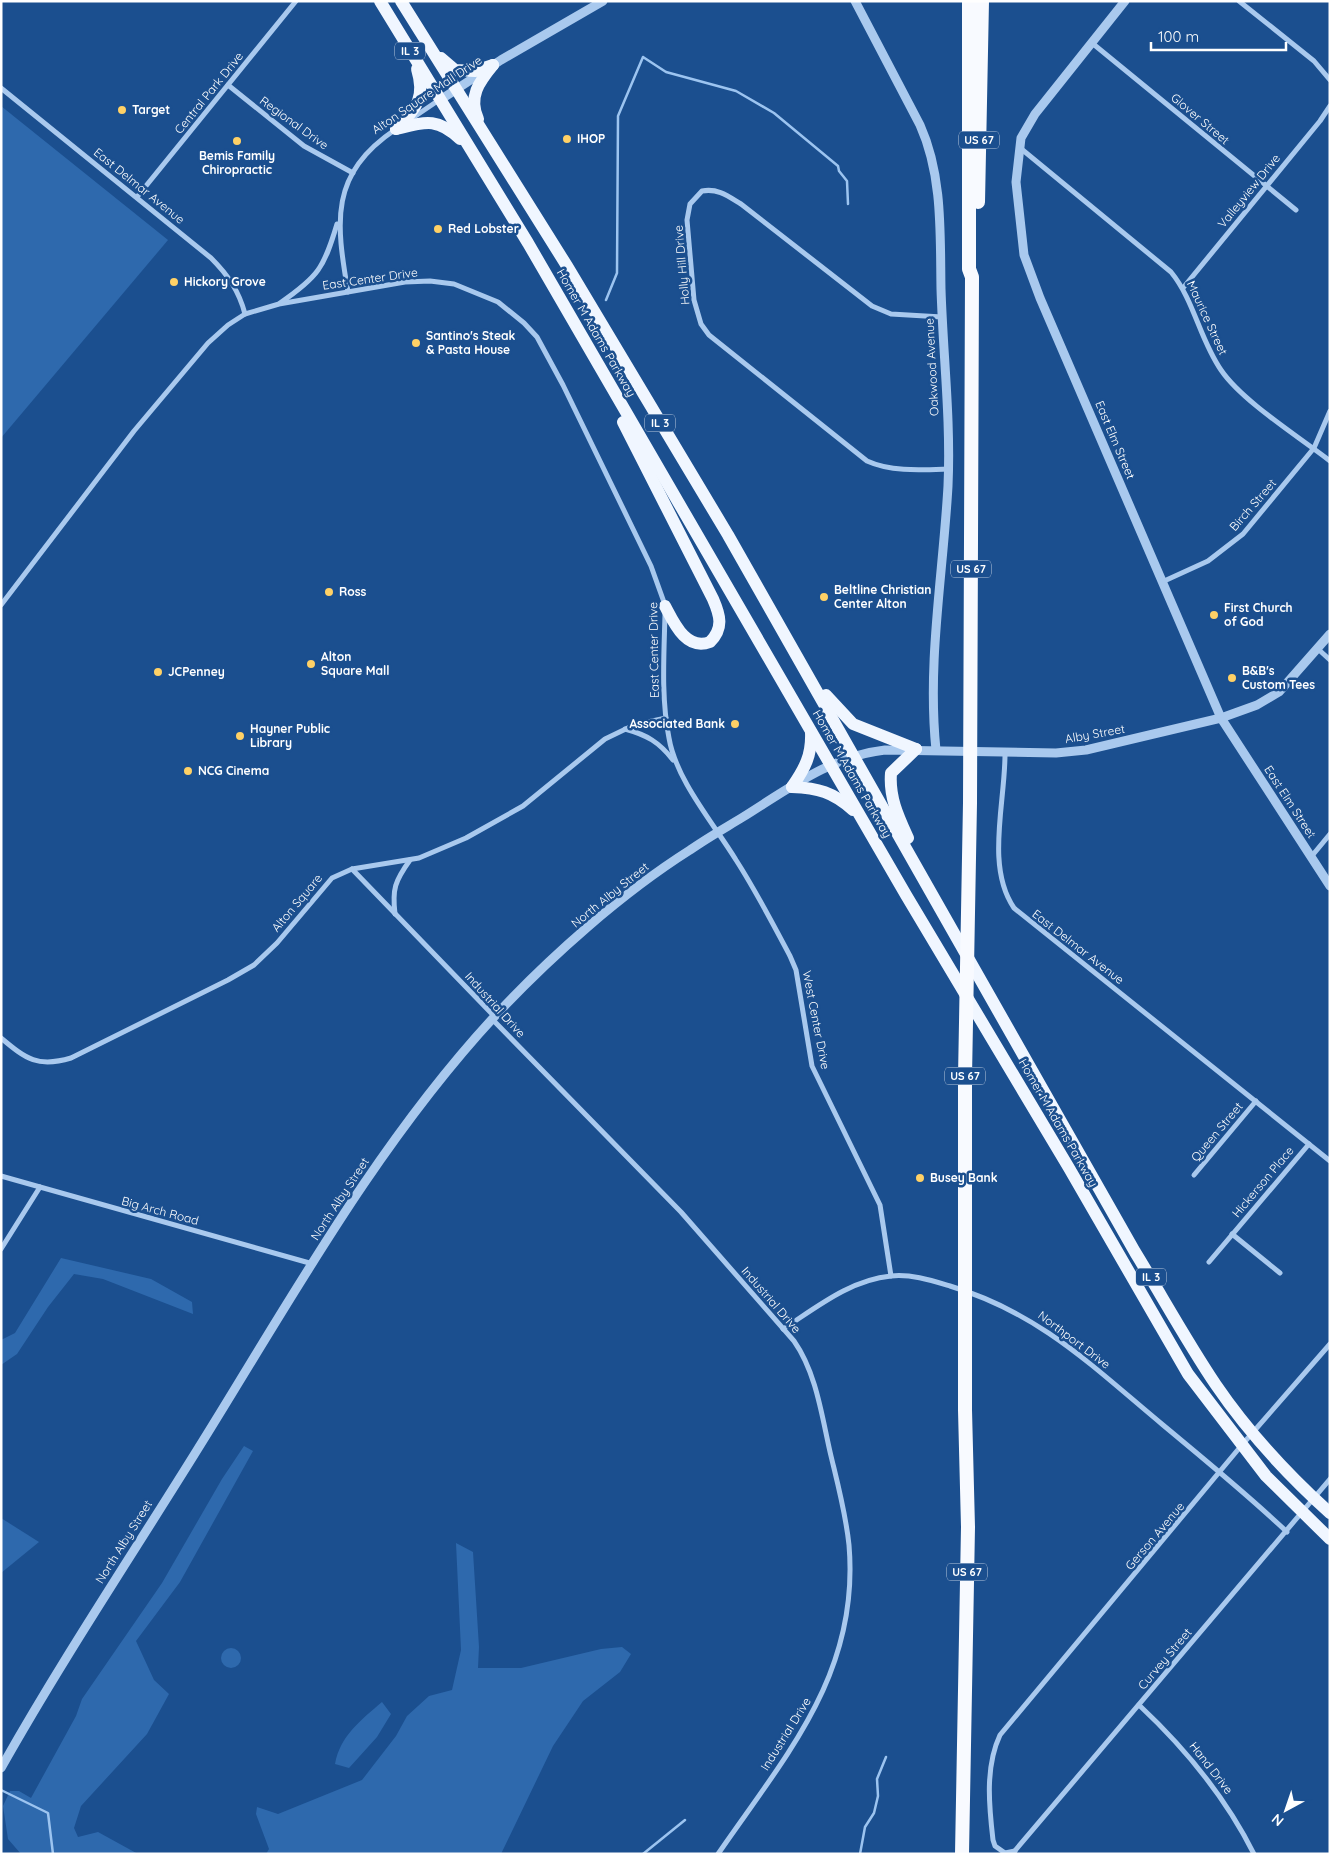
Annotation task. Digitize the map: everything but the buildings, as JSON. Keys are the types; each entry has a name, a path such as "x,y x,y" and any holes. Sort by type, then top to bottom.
{"highway":[{"name":"US 67","path":"962,1854 968,1527 965,1410 967,1291 965,1077 970,803 972,277 968,269 969,1"},
{"name":"US 67","path":"972,277 976,270 982,1"}],"main road":[{"name":"Homer M Adams Parkway","path":"380,1 528,243 906,895 1003,1056 1184,1366 1241,1446 1266,1476 1330,1539"},
{"name":"Homer M Adams Parkway","path":"401,1 582,292 808,676 855,756 907,852 1188,1339 1217,1386 1253,1432 1330,1513"},
{"path":"427,44 455,70 475,71 493,65"},
{"path":"396,129 419,103 421,93 413,57"},
{"path":"486,137 475,113 474,103 476,88 493,65"},
{"path":"396,129 421,123 440,124 470,149"},
{"path":"528,243 600,377 713,598 720,620 719,630 710,642 698,644 691,642 684,636 665,606"},
{"path":"808,676 853,724 916,749 891,773 890,787 893,804 927,886"},
{"path":"792,787 806,768 812,750 811,729"},
{"path":"792,787 815,788 840,798 862,818"}],"street":[{"name":"Central Park Drive","path":"137,197 296,1"},
{"name":"Alton Square Mall Drive","path":"348,292 339,218 346,187 352,173 376,144 493,65 603,1"},
{"name":"Oakwood Avenue","path":"855,1 926,138 937,185 948,469 933,661 932,714 936,750"},
{"name":"East Elm Street","path":"1125,1 1025,128 1019,146 1016,182 1024,255 1221,718 1330,886"},
{"path":"1239,1 1314,61 1330,80"},
{"name":"Glover Street","path":"1092,43 1296,210"},
{"name":"Regional Drive","path":"228,85 304,146 352,173"},
{"name":"East Delmar Avenue","path":"1,88 137,197 223,270 237,290 245,314"},
{"name":"Valleyview Drive","path":"1183,288 1330,106"},
{"name":"Maurice Street","path":"1019,146 1151,253 1171,272 1183,288 1198,325 1221,371 1243,393 1330,460"},
{"name":"Holly Hill Drive","path":"942,317 891,314 872,306 725,193 714,190 702,191 690,204 687,220 694,300 699,319 709,335 867,461 882,467 948,469"},
{"path":"279,304 307,285 322,267 339,218"},
{"name":"East Center Drive","path":"1,605 83,496 171,387 216,335 245,314 279,304 405,282 438,281 472,290 498,302 524,323 546,351 655,576 665,606 666,718 669,739 678,765 718,832"},
{"name":"Birch Street","path":"1162,582 1208,561 1231,544 1314,448 1330,411"},
{"name":"Alby Street","path":"831,764 855,756 885,750 1056,752 1086,750 1221,718 1257,705 1279,692 1330,634"},
{"path":"1318,649 1330,660"},
{"name":"Alton Square","path":"1,1038 34,1061 48,1063 71,1058 254,965 277,943 324,884 332,878 352,869 410,860 452,844 512,813 550,786 606,739 625,729 666,718"},
{"path":"625,729 646,734 656,740 678,765"},
{"name":"East Delmar Avenue","path":"1000,751 999,859 1003,888 1014,908 1330,1161"},
{"name":"North Alby Street","path":"1,1768 86,1627 313,1264 394,1140 430,1093 492,1019 597,920 654,875 718,832 831,764"},
{"name":"West Center Drive","path":"718,832 790,956 796,970 812,1066 880,1205 892,1276"},
{"path":"1311,857 1330,834"},
{"path":"395,915 393,895 395,884 410,860"},
{"name":"Industrial Drive","path":"352,869 493,1015 492,1019 681,1212 783,1328 802,1353 807,1363 839,1491 849,1544 850,1585 847,1612 836,1662 815,1709 718,1854"},
{"name":"Queen Street","path":"1194,1175 1256,1101"},
{"name":"Hickerson Place","path":"1209,1262 1308,1144"},
{"name":"Big Arch Road","path":"1,1176 313,1264"},
{"path":"1,1250 40,1187"},
{"name":"Hickerson Place","path":"1232,1234 1280,1273"},
{"name":"Northport Drive","path":"783,1328 846,1289 874,1279 892,1276 922,1278 984,1297 1044,1328 1076,1352 1221,1473 1287,1532"},
{"name":"Gerson Avenue","path":"1014,1852 1005,1853 995,1846 992,1840 990,1779 996,1743 1014,1717 1221,1473 1241,1446 1330,1344"},
{"name":"Curvey Street","path":"1014,1852 1330,1479"},
{"name":"Hand Drive","path":"1138,1706 1170,1735 1206,1776 1224,1800 1254,1854"}],"shaded area":[{"path":"1,106 168,240 1,438"},
{"path":"61,1258 151,1279 192,1302 193,1314 103,1279 74,1274 48,1307 17,1354 1,1365 1,1340 15,1333"},
{"path":"244,1446 253,1451 180,1582 136,1641 154,1680 169,1694 147,1734 81,1806 74,1828 78,1837 98,1832 138,1854 21,1854 8,1839 3,1806 10,1791 19,1791 31,1798 76,1716 82,1699 162,1583 222,1479"},
{"path":"1,1518 39,1542 1,1573"},
{"path":"456,1543 473,1552 479,1647 478,1668 521,1668 601,1649 622,1647 631,1654 620,1672 583,1701 553,1746 501,1854 266,1854 269,1849 256,1814 257,1807 278,1814 362,1780 396,1736 407,1716 429,1696 452,1690 461,1650"},
{"path":"231,1648 238,1651 241,1658 238,1665 231,1668 224,1665 221,1658 224,1651"},
{"path":"382,1702 391,1714 377,1737 349,1768 335,1764 342,1745 352,1729"}],"waterway":[{"path":"606,300 617,273 618,116 643,57 666,72 736,91 774,113 838,166 839,171 847,181 848,204"},
{"path":"860,1854 865,1827 874,1813 878,1796 877,1779 886,1757"},
{"path":"1,1790 48,1813 53,1854"},
{"path":"643,1854 685,1820"}],"place":[{"name":"Target","path":"122,110"},
{"name":"IHOP","path":"567,139"},
{"name":"Bemis Family Chiropractic","path":"237,141"},
{"name":"Red Lobster","path":"438,229"},
{"name":"Hickory Grove","path":"174,282"},
{"name":"Santino's Steak & Pasta House","path":"416,343"},
{"name":"Ross","path":"329,592"},
{"name":"Beltline Christian Center Alton","path":"824,597"},
{"name":"First Church of God","path":"1214,615"},
{"name":"Alton Square Mall","path":"311,664"},
{"name":"JCPenney","path":"158,672"},
{"name":"B&B's Custom Tees","path":"1232,678"},
{"name":"Associated Bank","path":"735,724"},
{"name":"Hayner Public Library","path":"240,736"},
{"name":"NCG Cinema","path":"188,771"},
{"name":"Busey Bank","path":"920,1178"}]}
